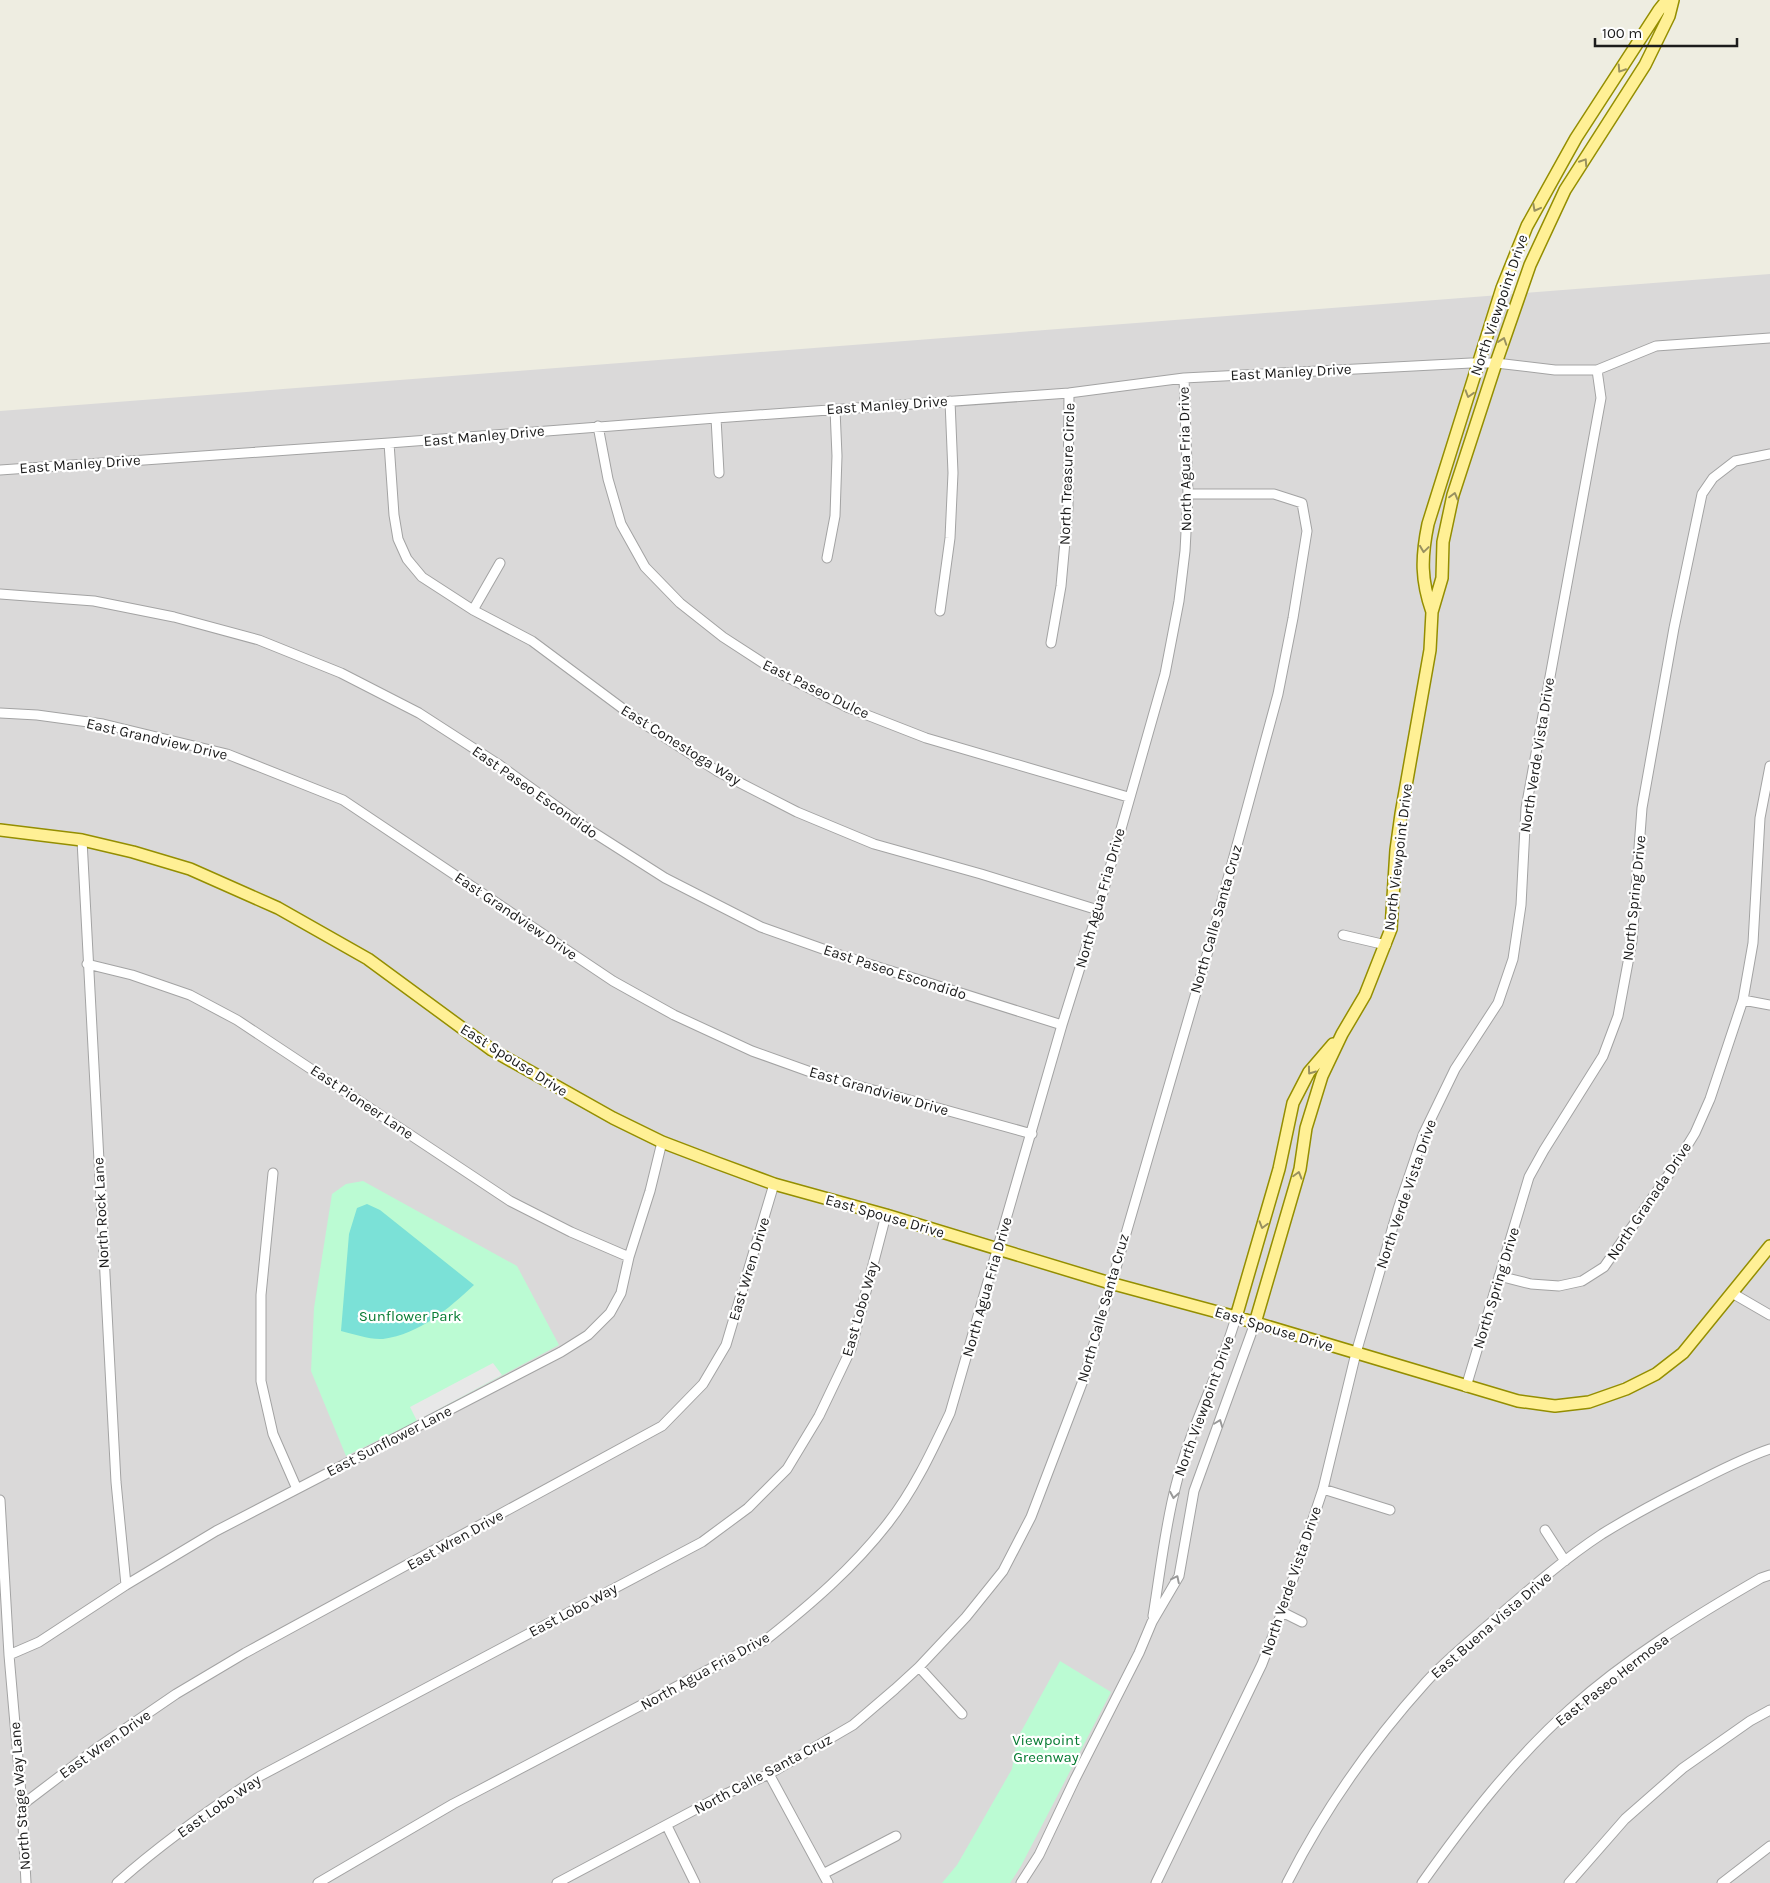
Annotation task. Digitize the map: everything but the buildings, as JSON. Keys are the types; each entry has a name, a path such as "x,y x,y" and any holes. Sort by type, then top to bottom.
{"main road":[{"name":"North Viewpoint Drive","path":"1432,612 1425,592 1422,563 1428,524 1502,288 1527,226 1576,138 1667,0"},
{"name":"North Viewpoint Drive","path":"1255,1323 1300,1169 1306,1128 1312,1105 1322,1076 1342,1034 1365,995 1386,945 1392,922 1396,850 1401,814 1430,650 1432,612 1442,578 1443,542 1453,495 1530,265 1566,190 1645,65 1670,16 1673,0"},
{"name":"East Spouse Drive","path":"0,830 82,840 134,852 190,869 278,908 368,959 492,1050 566,1093 662,1142 774,1184 886,1215 1110,1283 1236,1317 1518,1401 1555,1406 1589,1402 1626,1389 1656,1374 1683,1353 1770,1246"},
{"name":"North Viewpoint Drive","path":"1236,1317 1279,1169 1293,1102 1309,1072 1342,1034"}],"street":[{"name":"East Manley Drive","path":"0,470 1069,393 1184,378 1478,363 1496,363 1555,370 1598,370 1656,346 1770,338"},
{"name":"North Verde Vista Drive","path":"1156,1883 1262,1664 1282,1612 1323,1489 1356,1353 1398,1209 1423,1135 1455,1069 1498,1002 1513,959 1521,905 1526,808 1601,398 1598,370"},
{"name":"North Agua Fria Drive","path":"318,1883 453,1804 767,1639 845,1573 889,1522 923,1469 950,1413 1062,1025 1098,910 1128,797 1165,674 1179,601 1186,551 1188,494 1184,378"},
{"name":"North Treasure Circle","path":"1051,643 1061,586 1068,508 1069,393"},
{"path":"940,611 950,538 953,473 950,401"},
{"path":"827,558 834,516 837,456 835,409"},
{"path":"716,418 719,473"},
{"name":"East Paseo Dulce","path":"598,426 608,479 621,524 645,567 680,603 723,637 776,672 849,708 926,738 1128,797"},
{"name":"East Conestoga Way","path":"389,443 394,515 398,539 407,559 422,578 473,610 532,641 638,720 718,771 797,812 874,844 1098,910"},
{"name":"North Spring Drive","path":"1466,1387 1529,1177 1603,1056 1618,1016 1632,941 1642,808 1674,628 1702,494 1713,478 1735,461 1770,454"},
{"name":"North Calle Santa Cruz","path":"557,1883 715,1799 769,1774 853,1725 919,1667 966,1617 1003,1572 1031,1517 1084,1378 1110,1283 1211,941 1278,694 1307,531 1302,503 1274,494 1188,494"},
{"path":"473,610 500,563"},
{"name":"East Paseo Escondido","path":"0,594 94,602 174,616 258,640 341,673 434,723 498,764 585,827 665,878 762,927 837,954 1062,1025"},
{"name":"East Grandview Drive","path":"0,713 38,715 103,724 227,754 343,800 613,981 674,1015 752,1051 819,1076 1032,1134"},
{"name":"North Granada Drive","path":"1499,1276 1531,1284 1559,1286 1582,1281 1604,1267 1676,1164 1695,1133 1710,1099 1743,1000 1753,943 1760,818 1770,766"},
{"name":"North Rock Lane","path":"82,840 87,964 116,1482 126,1584"},
{"path":"1343,935 1386,945"},
{"name":"East Pioneer Lane","path":"87,964 132,975 190,994 237,1020 510,1201 571,1232 629,1257"},
{"path":"1743,1000 1770,1005"},
{"name":"East Sunflower Lane","path":"9,1655 39,1642 126,1584 216,1531 560,1352 588,1335 610,1314 621,1294 629,1257 650,1191 662,1142"},
{"path":"273,1173 261,1295 261,1381 272,1434 298,1489"},
{"name":"East Wren Drive","path":"22,1805 97,1748 184,1690 245,1653 662,1426 703,1384 726,1345 774,1184"},
{"name":"East Lobo Way","path":"117,1883 136,1866 204,1814 260,1776 702,1542 748,1508 787,1469 819,1416 851,1349 886,1215"},
{"path":"1732,1293 1770,1315"},
{"name":"North Viewpoint Drive","path":"1152,1622 1176,1485 1188,1445 1221,1366 1236,1317"},
{"name":"North Viewpoint Drive","path":"1021,1883 1039,1855 1074,1779 1139,1653 1152,1622 1180,1576 1194,1491 1255,1323"},
{"name":"East Buena Vista Drive","path":"1287,1883 1304,1848 1334,1800 1384,1732 1427,1681 1503,1612 1565,1561 1602,1534 1670,1495 1751,1455 1770,1449"},
{"path":"1323,1489 1390,1510"},
{"name":"North Stage Way Lane","path":"0,1500 9,1655 22,1805 26,1883"},
{"path":"1545,1530 1565,1561"},
{"name":"East Paseo Hermosa","path":"1422,1883 1457,1834 1516,1762 1570,1709 1634,1659 1699,1614 1761,1578 1770,1575"},
{"path":"1282,1612 1302,1622"},
{"path":"919,1667 962,1714"},
{"path":"1569,1883 1625,1819 1683,1768 1750,1720 1770,1710"},
{"path":"769,1774 828,1883"},
{"path":"667,1826 695,1883"},
{"path":"823,1874 896,1836"},
{"path":"1722,1883 1770,1846"}],"shaded area":[{"path":"1770,274 1770,1883 0,1883 0,411"},
{"path":"493,1363 502,1375 417,1421 410,1407"}],"green space":[{"name":"Sunflower Park","path":"363,1181 517,1266 559,1345 411,1424 346,1456 311,1371 314,1308 332,1194 346,1184"},
{"path":"367,1204 380,1210 474,1285 433,1319 409,1332 383,1339 367,1338 341,1331 349,1234 357,1208"},
{"name":"Viewpoint Greenway","path":"1060,1661 1111,1692 1021,1866 1010,1883 942,1883 957,1865 1012,1769 1017,1739"}]}
